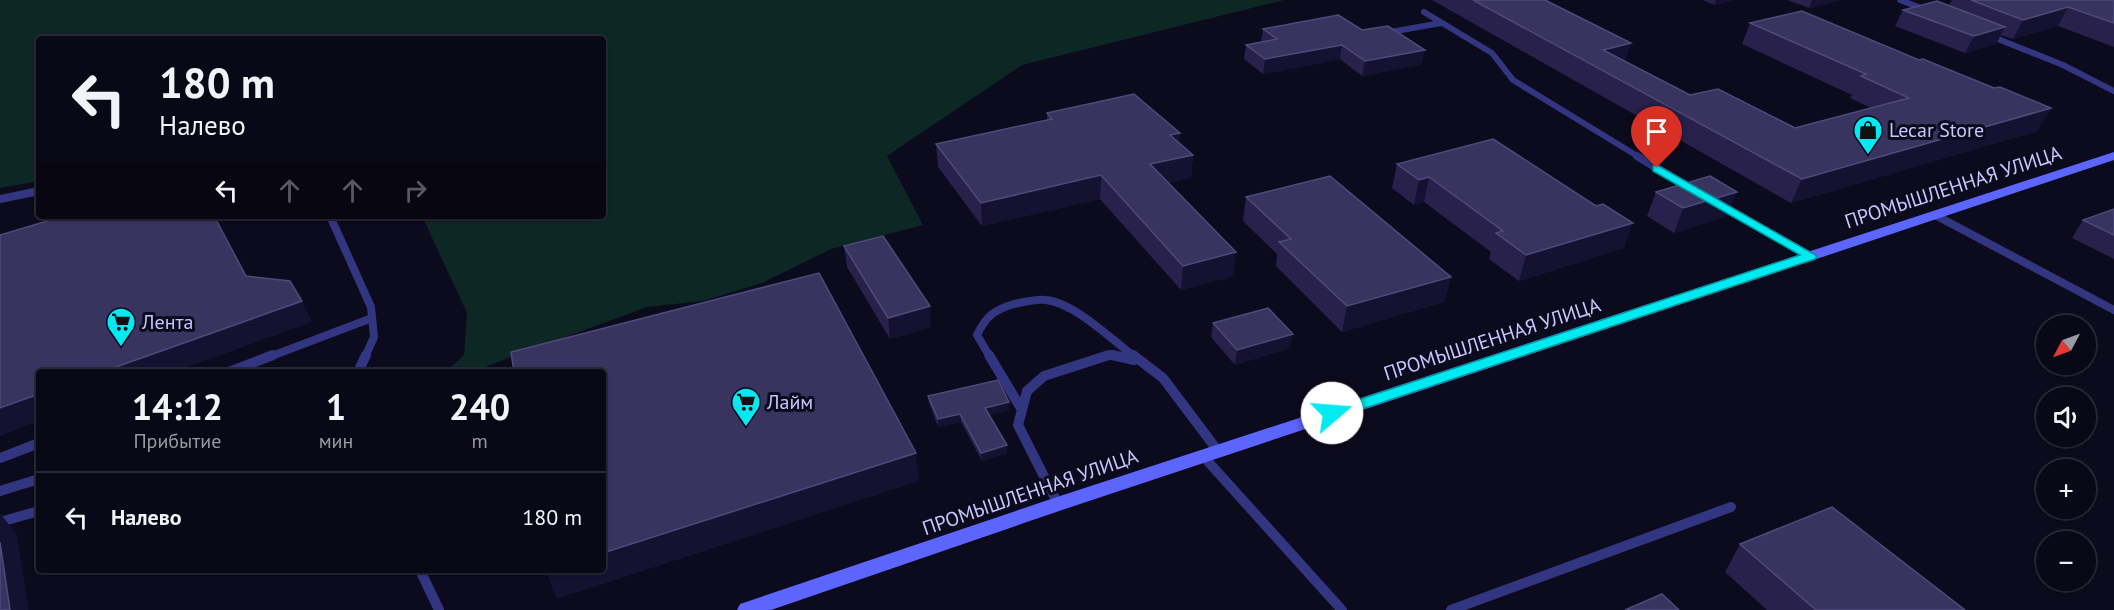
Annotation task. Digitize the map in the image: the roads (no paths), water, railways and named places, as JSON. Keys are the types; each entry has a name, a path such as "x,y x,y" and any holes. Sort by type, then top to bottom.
{"main road":[{"name":"ПРОМЫШЛЕННАЯ УЛИЦА","path":"747,610 1211,453 2114,156"}],"lane":[{"path":"1900,0 1933,13"},
{"path":"1424,12 1499,58 1506,75 1513,80 1698,193"},
{"path":"1372,35 1441,23"},
{"path":"1976,30 2064,65 2114,91"},
{"path":"0,199 36,192"},
{"path":"1718,204 1811,256"},
{"path":"1935,215 2114,310"},
{"path":"331,219 371,307 374,337 359,369"},
{"path":"1022,410 977,334 985,319 1002,308 1022,302 1046,300 1068,307 1163,378 1211,453 1342,610"},
{"path":"237,369 372,318"},
{"path":"1058,504 1018,425 1027,391 1044,376 1110,355 1138,361"},
{"path":"0,458 36,444"},
{"path":"0,491 36,480"},
{"path":"1451,610 1731,507"},
{"path":"0,522 36,513"},
{"path":"422,573 440,610"}],"place":[{"name":"Lecar Store","path":"1868,156"},
{"name":"Лента","path":"121,348"},
{"name":"Лайм","path":"746,428"}]}
